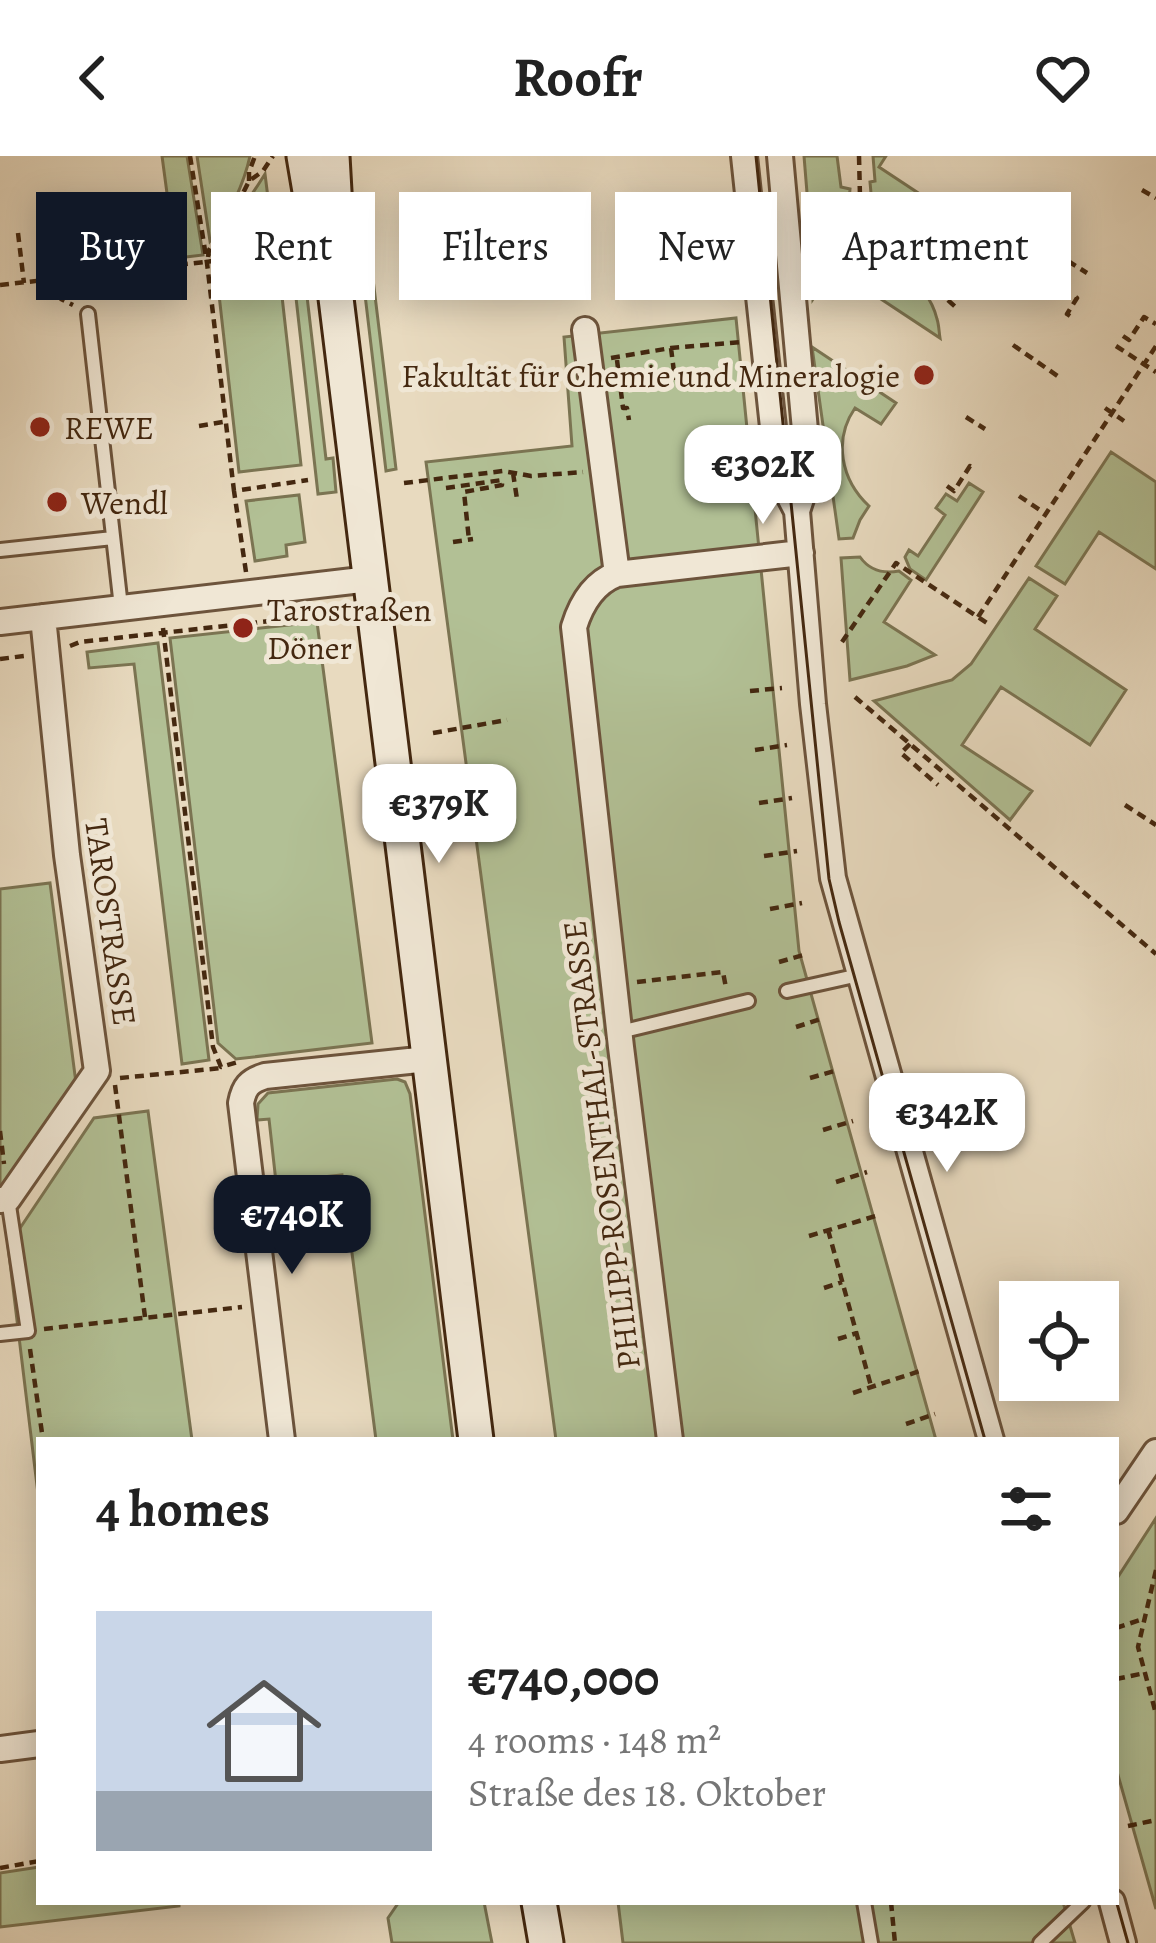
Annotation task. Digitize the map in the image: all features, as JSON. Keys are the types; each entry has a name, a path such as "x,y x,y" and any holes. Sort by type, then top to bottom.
{"main road":[{"path":"304,156 310,192"},
{"path":"332,156 334,192"},
{"path":"336,300 476,1437"},
{"path":"540,1905 546,1943"}],"street":[{"path":"744,156 778,474 796,511 833,878 990,1437"},
{"path":"780,156 809,474 796,511"},
{"path":"585,330 616,574 801,553"},
{"name":"PHILIPP-ROSENTHAL-STRASSE","path":"616,574 593,590 574,627 670,1437"},
{"path":"0,622 370,579"},
{"name":"TAROSTRASSE","path":"4,1200 98,1071 68,855 43,617"},
{"path":"282,1437 241,1103 244,1075 254,1079 428,1059"},
{"path":"1119,1507 1156,1452"},
{"path":"0,1749 36,1744"},
{"path":"1113,1905 1123,1943"}],"lane":[{"path":"88,314 122,608"},
{"path":"0,550 113,538"},
{"path":"787,991 859,975"},
{"path":"620,1032 748,1001"},
{"path":"0,1334 28,1331 4,1200"},
{"path":"865,1905 871,1943"},
{"path":"1040,1943 1080,1905"}],"path":[{"path":"190,156 249,593"},
{"path":"207,262 209,250 249,181 254,156"},
{"path":"249,181 273,156"},
{"path":"859,156 860,192"},
{"path":"1142,190 1156,198"},
{"path":"18,233 24,283"},
{"path":"187,264 211,262"},
{"path":"1071,263 1087,273"},
{"path":"0,285 36,282"},
{"path":"1070,316 1077,298 1073,295"},
{"path":"63,300 88,314"},
{"path":"947,300 959,310"},
{"path":"1123,336 1129,340 1144,317 1156,324"},
{"path":"589,362 749,341"},
{"path":"1013,345 1059,377"},
{"path":"1116,346 1156,372"},
{"path":"978,617 1156,346"},
{"path":"671,348 675,380"},
{"path":"617,357 628,421"},
{"path":"1105,409 1124,422"},
{"path":"966,417 985,429"},
{"path":"199,425 226,422"},
{"path":"947,486 954,491 973,468"},
{"path":"404,483 503,471 531,476 602,469"},
{"path":"513,473 517,499"},
{"path":"446,488 502,480 502,485 464,491 471,540 454,542"},
{"path":"234,491 308,481"},
{"path":"1018,496 1046,514"},
{"path":"842,642 896,563 990,625"},
{"path":"161,604 213,1047 221,1067 244,1075"},
{"path":"46,653 80,642 324,615"},
{"path":"750,691 782,688"},
{"path":"855,697 1156,954"},
{"path":"433,733 507,720"},
{"path":"910,744 901,753 938,785"},
{"path":"755,750 787,745"},
{"path":"759,803 792,798"},
{"path":"1125,805 1156,825"},
{"path":"764,856 797,851"},
{"path":"770,909 802,903"},
{"path":"779,962 807,954"},
{"path":"615,987 723,972 730,1006"},
{"path":"796,1027 824,1018"},
{"path":"145,1318 114,1079 228,1064 244,1075"},
{"path":"809,1078 838,1070"},
{"path":"823,1130 853,1121"},
{"path":"836,1182 868,1172"},
{"path":"809,1236 879,1215"},
{"path":"828,1230 871,1386"},
{"path":"824,1288 842,1282"},
{"path":"43,1437 28,1331 265,1304"},
{"path":"838,1339 856,1333"},
{"path":"853,1393 923,1370"},
{"path":"906,1424 935,1414"},
{"path":"1156,1570 1138,1647 1156,1714"},
{"path":"1119,1627 1143,1618"},
{"path":"1119,1678 1145,1673"},
{"path":"1128,1826 1156,1820"},
{"path":"0,1868 36,1862"},
{"path":"891,1905 896,1943"}],"green space":[{"path":"162,156 187,156 203,255 187,257 187,192 167,192"},
{"path":"197,156 250,156 238,192 211,192 210,241"},
{"path":"804,156 837,156 841,187 850,192 807,192"},
{"path":"873,156 886,156 879,167 917,192 871,192 870,182 875,181"},
{"path":"265,174 267,192 253,192"},
{"path":"375,296 396,469 386,471 366,300 375,300"},
{"path":"220,300 282,300 301,465 239,472"},
{"path":"296,300 307,300 326,459 333,458 336,492 318,494"},
{"path":"882,300 929,300 940,338"},
{"path":"736,318 799,951 935,1437 556,1437 426,462 572,446 564,337"},
{"path":"812,347 896,403 881,424 855,408 848,420 842,446 846,472 869,506 853,538 839,539"},
{"path":"1111,452 1156,482 1156,569 1099,532 1065,584 1036,566"},
{"path":"969,483 983,492 926,580 910,569 905,557 909,550 918,556 945,515 936,508 946,494 957,501"},
{"path":"299,495 305,542 286,545 287,556 255,561 246,501"},
{"path":"860,557 873,568 899,571 911,580 884,622 935,655 850,680 841,558"},
{"path":"1029,578 1057,596 1035,629 1126,690 1090,745 1001,687 962,745 1032,791 1010,820 874,701 952,680 971,664"},
{"path":"317,622 372,1043 236,1059 218,1043 170,638"},
{"path":"158,643 209,1060 182,1064 134,664 89,668 87,652"},
{"path":"50,883 76,1083 0,1190 0,889"},
{"path":"397,1079 405,1082 453,1437 376,1437 342,1175 276,1182 269,1119 257,1120 258,1104 268,1093"},
{"path":"148,1111 192,1437 36,1437 36,1477 8,1246 94,1118"},
{"path":"1156,1518 1156,1909 1119,1779 1119,1575"},
{"path":"36,1867 36,1905 179,1906 0,1927 0,1873"},
{"path":"397,1905 485,1905 492,1943 392,1943 388,1918"},
{"path":"618,1905 1064,1905 1075,1943 623,1943"}],"tram line":[{"path":"756,156 829,879 984,1437"},
{"path":"1117,1905 1128,1943"}],"place":[{"name":"Fakultät für Chemie und Mineralogie","path":"924,375"},
{"name":"REWE","path":"40,427"},
{"name":"Wendl","path":"57,502"},
{"name":"Tarostraßen Döner","path":"243,628"}]}
